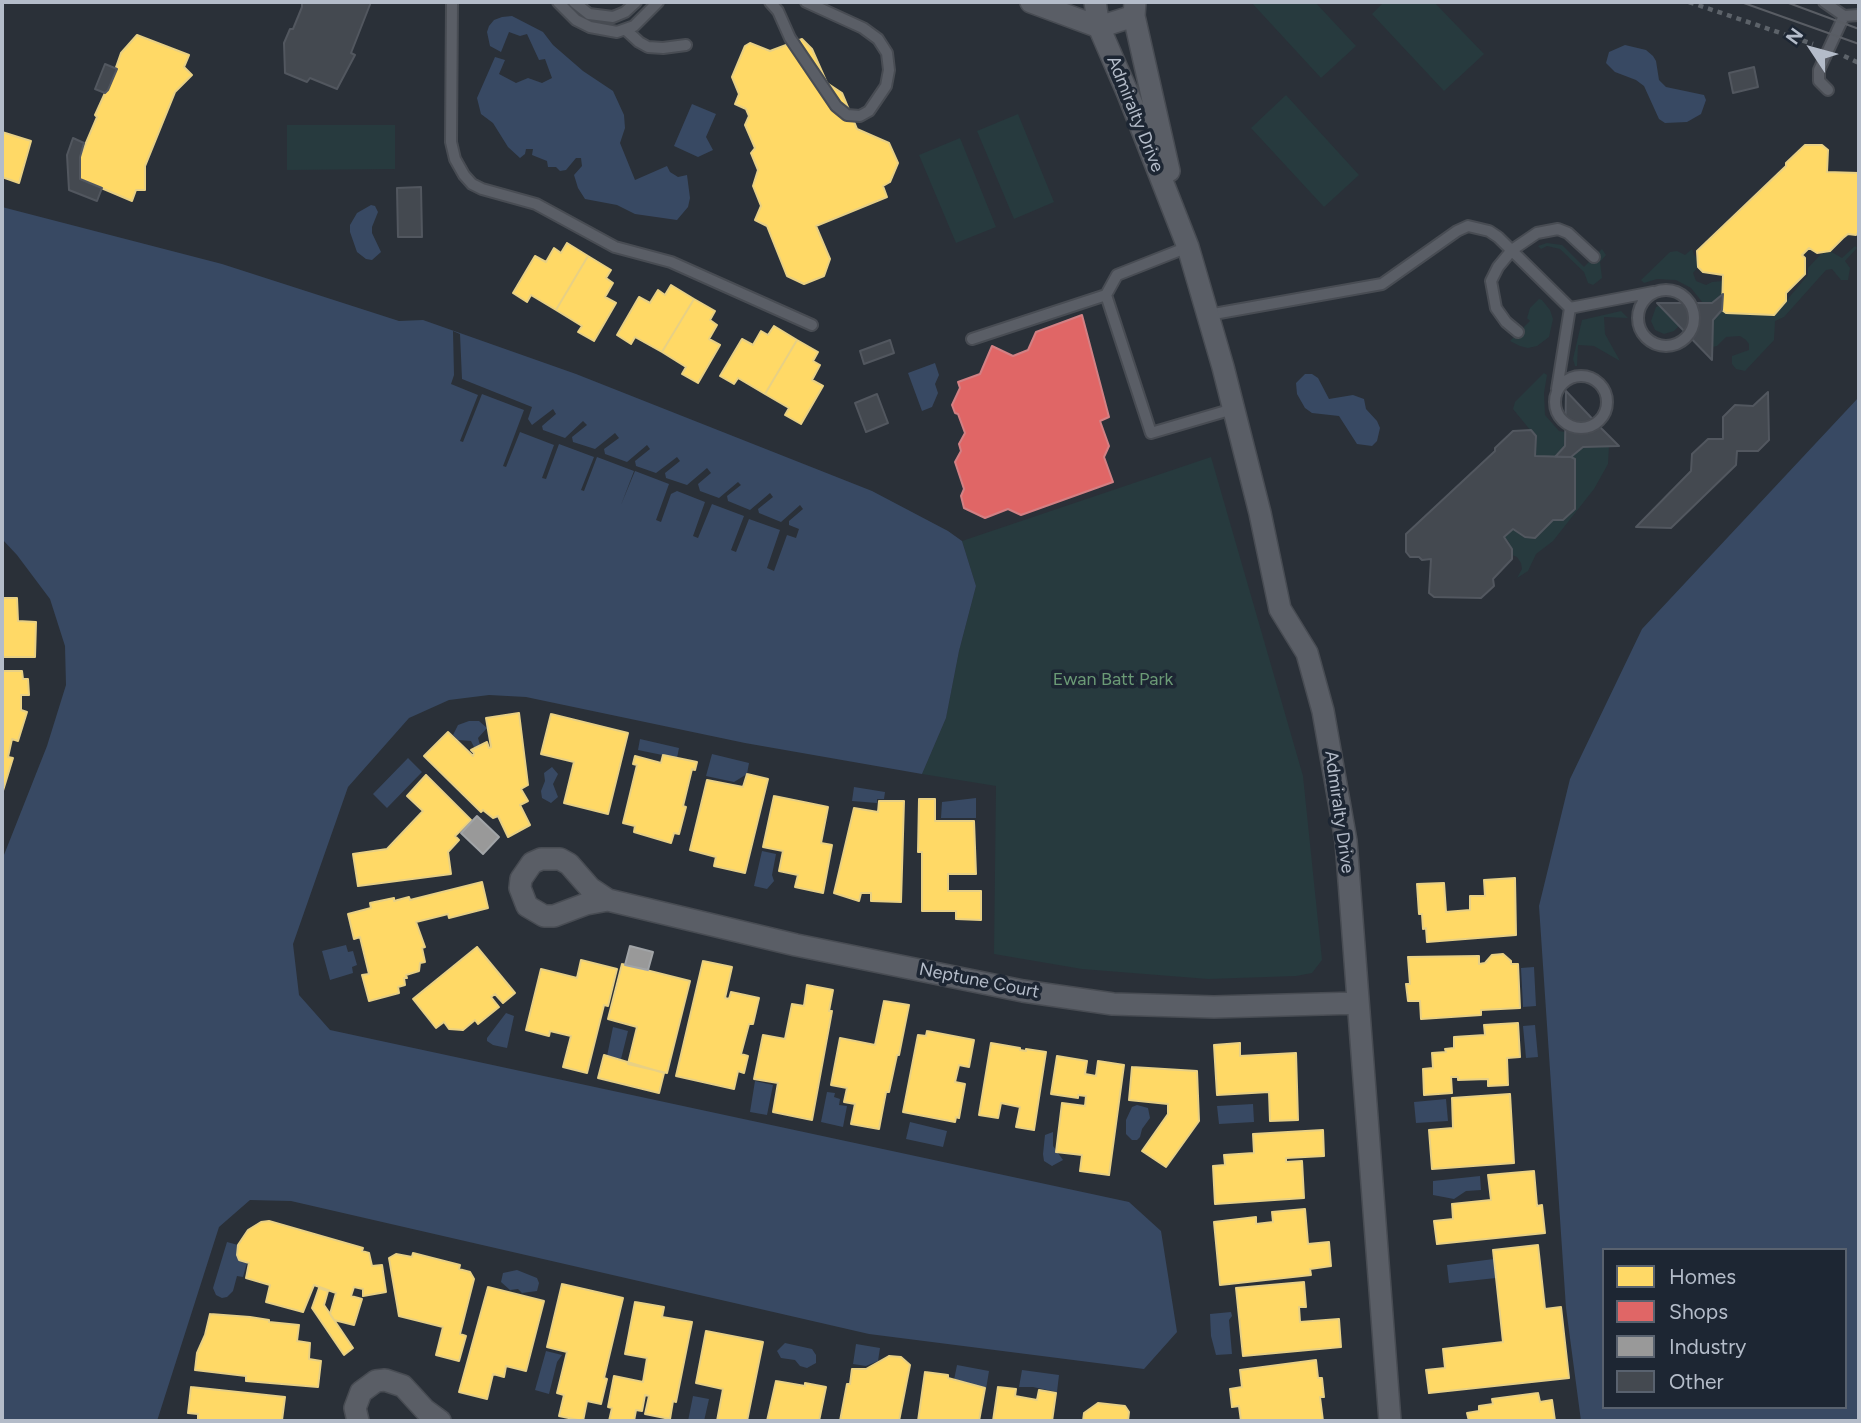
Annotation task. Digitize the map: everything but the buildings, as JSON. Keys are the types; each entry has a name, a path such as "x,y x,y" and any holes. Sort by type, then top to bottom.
{"street":[{"path":"1031,2 1099,27 1135,9"},
{"name":"Admiralty Drive","path":"1095,2 1099,27 1188,247 1233,409 1280,609 1307,653 1323,711 1346,841 1390,1421"},
{"name":"Admiralty Drive","path":"1135,9 1179,224"},
{"name":"Neptune Court","path":"608,900 796,945 1023,991 1100,1002 1214,1007 1358,1003"},
{"path":"358,1421 355,1408 361,1392 367,1385 386,1380 403,1386 425,1410 440,1421"}],"lane":[{"path":"452,2 451,142 455,159 472,184 490,192 536,204 615,247 671,262 812,325"},
{"path":"558,2 576,20 590,27 617,32 626,30 658,2"},
{"path":"574,2 589,14 613,17 625,12 636,2"},
{"path":"770,2 778,11 790,38 836,106 847,115 860,116 869,111 886,86 889,70 887,53 878,39 863,28 806,2"},
{"path":"1824,2 1844,16 1859,15"},
{"path":"1828,90 1818,76 1844,16"},
{"path":"626,30 648,47 685,45"},
{"path":"1208,315 1382,284 1457,230 1468,226 1489,231 1512,250 1570,309"},
{"path":"1518,332 1496,308 1491,281 1497,267 1512,250 1536,233 1558,229 1568,233 1594,257"},
{"path":"972,339 1106,295 1118,275 1188,247"},
{"path":"1570,309 1660,291 1679,293 1692,307 1694,316 1689,335 1673,346 1664,347 1648,340 1639,325 1638,316 1645,300 1660,291"},
{"path":"1106,295 1151,433 1233,409"},
{"path":"1556,397 1564,382 1580,376 1589,377 1603,387 1608,404 1600,420 1586,428 1577,428 1562,420 1555,405 1556,397 1570,309"}],"path":[{"path":"1689,2 1829,49 1859,63"}],"green space":[{"path":"1251,2 1315,2 1356,46 1321,78"},
{"path":"1384,2 1434,2 1484,54 1444,91 1372,14"},
{"path":"1286,95 1359,175 1324,207 1251,128"},
{"path":"1018,114 1054,202 1014,219 977,131"},
{"path":"287,125 395,125 395,169 287,170"},
{"path":"960,138 996,227 956,243 919,155"},
{"path":"1547,243 1562,245 1584,267 1602,249 1606,255 1600,262 1602,278 1593,285 1588,283 1584,272 1560,249 1547,246 1541,249 1538,246"},
{"path":"1855,246 1857,248 1845,261 1850,268 1848,280 1841,280 1832,269 1826,270 1784,317 1775,321 1774,340 1745,371 1736,369 1732,364 1732,356 1749,350 1746,340 1740,336 1726,337 1712,347 1713,320 1722,310 1774,315 1808,275 1808,268 1821,254 1830,251 1842,258"},
{"path":"1692,249 1697,258 1698,267 1693,273 1696,281 1706,285 1723,281 1723,294 1712,303 1703,303 1691,288 1676,280 1657,279 1644,283 1641,280 1670,252 1677,251 1685,255"},
{"path":"1539,299 1550,310 1553,319 1549,337 1537,346 1528,348 1510,341 1530,321 1527,318 1530,308"},
{"path":"1670,304 1681,324 1674,331 1664,334 1655,330 1651,321 1656,307"},
{"path":"1621,311 1628,318 1604,317 1605,334 1620,361 1594,346 1578,345 1575,366 1573,359 1582,320"},
{"path":"1544,373 1547,375 1545,415 1559,431 1565,432 1565,446 1555,457 1535,456 1535,436 1513,409 1515,402"},
{"path":"1609,446 1608,464 1594,489 1553,541 1536,554 1528,571 1517,578 1522,569 1521,563 1512,555 1509,542 1504,537 1513,529 1525,537 1535,538 1553,520 1563,520 1575,508 1575,460 1571,457 1583,447"},
{"name":"Ewan Batt Park","path":"1211,457 1303,776 1322,960 1312,973 1296,976 1208,979 1082,969 994,954 996,786 922,774 946,718 959,651 976,586 962,541"}],"water":[{"path":"512,16 543,32 553,45 583,71 613,91 624,115 625,128 620,143 635,180 667,166 670,172 678,177 687,175 690,198 688,207 677,220 635,214 617,205 585,199 574,175 582,166 581,158 576,158 566,170 560,171 556,167 548,167 547,161 532,155 533,149 526,149 520,158 508,147 493,123 481,114 477,98 495,57 505,60 499,74 516,83 528,78 542,83 552,78 545,59 539,60 527,34 520,36 509,32 501,52 490,46 487,32 489,26 494,20"},
{"path":"1625,45 1646,50 1653,56 1659,80 1666,87 1704,95 1706,100 1701,114 1687,122 1665,123 1659,119 1644,86 1615,72 1606,63 1609,52"},
{"path":"692,104 716,114 706,137 713,150 698,157 674,146"},
{"path":"371,205 375,206 378,212 372,233 381,252 372,260 357,252 350,232 350,225 357,213"},
{"path":"2,207 222,264 399,321 423,320 576,374 872,491 962,541 976,586 959,651 946,718 922,774 745,743 526,697 489,695 449,700 409,718 348,787 293,944 299,995 330,1030 1129,1202 1161,1231 1177,1332 1144,1369 869,1334 291,1201 250,1200 219,1227 157,1421 2,1421 2,860 47,746 66,685 65,646 50,599 2,539"},
{"path":"935,363 939,375 935,384 938,393 932,407 922,411 908,373"},
{"path":"1305,374 1318,378 1329,399 1353,395 1364,399 1366,409 1380,428 1377,441 1372,446 1357,444 1339,416 1312,413 1305,408 1297,394 1296,383"},
{"path":"1859,397 1859,1421 1581,1421 1566,1308 1539,906 1570,779 1642,629"},
{"path":"479,721 487,728 478,738 478,747 474,747 471,741 458,740 453,735 458,725"},
{"path":"640,739 679,748 677,758 638,750"},
{"path":"712,754 749,763 747,774 734,782 706,776"},
{"path":"408,758 422,772 387,808 373,794"},
{"path":"552,767 558,774 553,784 558,797 551,803 542,798 541,791 545,781 544,773"},
{"path":"854,787 885,792 884,799 877,799 877,803 852,801"},
{"path":"976,798 976,818 941,818 942,802"},
{"path":"762,851 776,854 772,875 774,881 767,889 754,886"},
{"path":"346,945 348,952 353,951 357,965 352,967 353,973 330,980 322,951"},
{"path":"1534,967 1536,1006 1523,1007 1521,968"},
{"path":"506,1013 514,1016 507,1048 487,1041"},
{"path":"1535,1025 1538,1057 1526,1058 1523,1026"},
{"path":"613,1027 628,1031 621,1059 607,1056"},
{"path":"755,1081 773,1085 767,1115 750,1112"},
{"path":"827,1092 835,1093 834,1097 840,1099 839,1105 847,1106 843,1127 821,1122"},
{"path":"1446,1099 1448,1121 1416,1123 1414,1102"},
{"path":"1253,1104 1254,1122 1219,1124 1217,1106"},
{"path":"1137,1105 1148,1108 1150,1118 1140,1137 1132,1140 1126,1134 1126,1120 1132,1107"},
{"path":"910,1122 947,1131 943,1147 906,1139"},
{"path":"1053,1132 1053,1146 1063,1160 1052,1166 1044,1161 1043,1154 1045,1135"},
{"path":"1480,1176 1481,1190 1466,1191 1454,1199 1433,1195 1433,1181"},
{"path":"227,1242 238,1245 239,1259 247,1263 243,1277 237,1276 233,1291 222,1298 216,1295 213,1288"},
{"path":"1494,1259 1496,1278 1449,1283 1447,1265"},
{"path":"517,1270 537,1278 537,1291 522,1293 518,1289 510,1290 501,1282 503,1273"},
{"path":"1231,1312 1229,1320 1232,1354 1216,1355 1211,1336 1210,1314"},
{"path":"785,1343 812,1349 816,1355 816,1363 807,1368 800,1366 795,1360 781,1358 777,1351"},
{"path":"856,1344 880,1348 878,1361 866,1366 853,1364"},
{"path":"546,1351 562,1355 557,1362 549,1394 535,1390"},
{"path":"957,1365 989,1371 986,1389 954,1380"},
{"path":"1022,1370 1059,1375 1057,1392 1019,1387"},
{"path":"693,1396 709,1399 704,1421 688,1421"}],"pier":[{"path":"453,331 460,334 462,379 532,407 528,419 532,425 553,409 556,414 542,426 543,430 565,438 583,421 587,425 572,437 573,442 595,449 615,433 619,438 604,449 605,454 627,462 647,445 650,449 635,461 636,466 656,473 677,457 680,461 665,473 666,478 687,485 707,468 711,473 698,484 700,491 719,498 738,482 741,485 727,496 728,501 750,510 770,493 773,497 758,509 759,513 781,522 800,505 803,509 789,521 789,525 799,529 796,538 787,535 774,571 767,568 780,530 749,519 736,552 731,550 744,516 712,504 698,538 693,536 705,502 677,491 671,494 661,522 656,520 669,484 635,471 621,505 634,471 597,457 584,491 581,490 594,457 559,444 546,479 542,478 554,445 520,432 506,467 503,466 524,410 482,394 463,442 460,441 478,395 451,384 454,375"}],"tram line":[{"path":"1741,2 1859,44"},
{"path":"1786,2 1859,29"}]}
